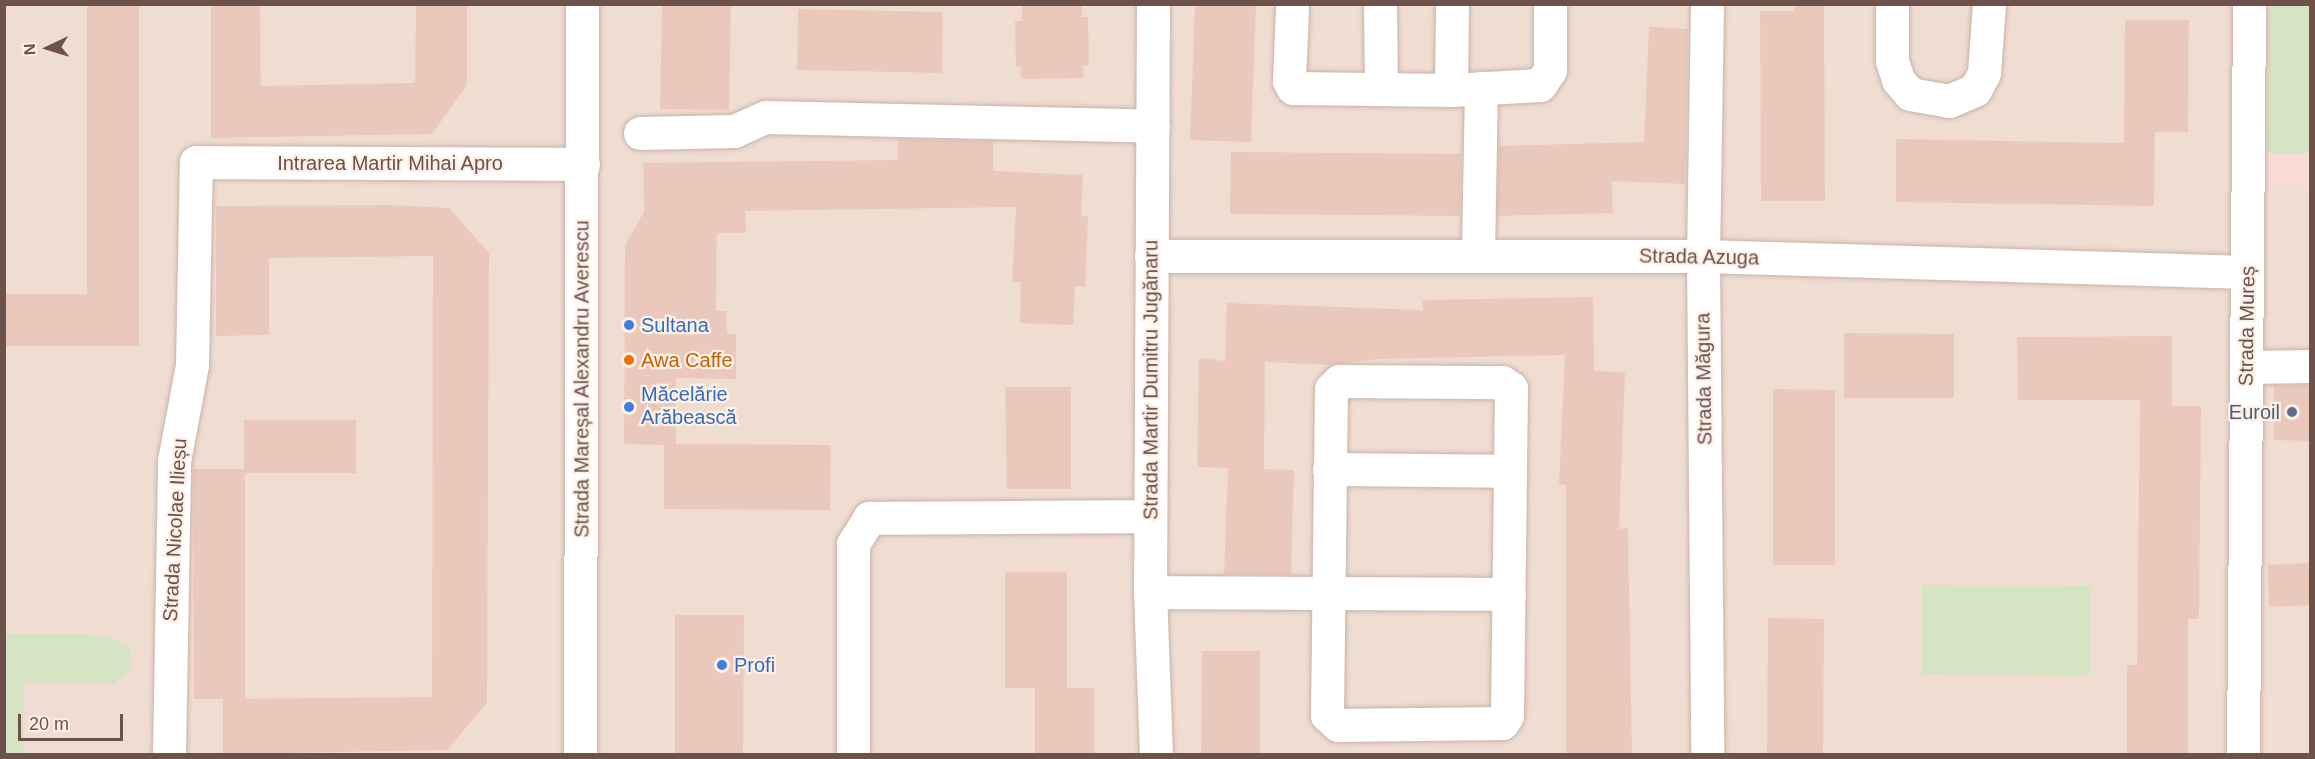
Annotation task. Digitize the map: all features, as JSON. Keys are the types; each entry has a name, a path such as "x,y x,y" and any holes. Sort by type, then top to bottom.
{"street":[{"name":"Strada Mareșal Alexandru Averescu","path":"580,754 582,4"},
{"name":"Strada Martir Dumitru Jugănaru","path":"1153,4 1150,592 1156,754"},
{"path":"1380,4 1381,89"},
{"path":"1452,4 1466,89 1478,255"},
{"path":"1292,9 1289,81 1293,88 1466,89 1540,85 1550,70 1550,4"},
{"name":"Strada Măgura","path":"1707,4 1703,256 1707,754"},
{"path":"1892,4 1892,61 1898,80 1910,94 1949,101 1974,90 1984,73 1989,4"},
{"name":"Strada Mureș","path":"2243,754 2249,4"},
{"path":"640,133 734,131 766,117 1153,126"},
{"name":"Intrarea Martir Mihai Apro","path":"196,162 583,164"},
{"name":"Strada Nicolae Ilieșu","path":"169,754 174,461 192,364 196,162"},
{"name":"Strada Azuga","path":"1151,256 1703,256 2247,272"},
{"path":"2246,367 2310,366"},
{"path":"1339,381 1502,382 1511,388 1510,471 1507,716 1495,726 1338,725 1330,721 1328,594 1331,389 1339,381"},
{"path":"1329,470 1510,471"},
{"path":"853,754 853,544 869,518 1150,516"},
{"path":"1150,592 1509,594"}],"shaded area":[{"path":"5,5 2310,5 2310,754 5,754"},
{"path":"2255,5 2310,5 2310,187 2256,188"}],"green space":[{"path":"2269,5 2310,5 2310,153 2268,153"},
{"path":"1922,585 2091,586 2091,675 1922,674"},
{"path":"5,634 85,634 116,640 130,647 132,665 114,684 23,684 24,754 5,754"}],"building":[{"path":"87,4 139,4 139,346 4,346 4,294 87,294"},
{"path":"211,4 260,4 261,86 415,83 416,4 467,4 467,85 432,134 211,138"},
{"path":"662,4 731,4 729,110 660,109"},
{"path":"1022,4 1082,4 1082,17 1088,17 1089,65 1083,65 1083,78 1021,79 1021,67 1016,67 1015,21 1022,21"},
{"path":"1195,4 1256,4 1251,142 1190,140"},
{"path":"1795,4 1824,4 1825,201 1761,201 1760,11 1794,11"},
{"path":"798,9 943,12 942,73 797,70"},
{"path":"2125,20 2189,20 2188,132 2155,132 2154,206 1896,202 1896,139 2124,143"},
{"path":"1649,27 1688,29 1685,184 1612,181 1613,213 1497,216 1499,146 1644,142"},
{"path":"898,139 993,141 993,171 1083,175 1081,216 1088,216 1085,287 1075,286 1073,325 1020,323 1021,282 1012,282 1016,207 745,211 746,233 717,233 716,311 726,311 727,334 736,334 736,379 676,378 676,444 831,445 830,510 664,509 664,445 624,444 625,245 644,212 643,163 898,160"},
{"path":"1231,152 1461,154 1460,216 1230,214"},
{"path":"390,205 449,208 489,253 487,703 447,750 223,754 223,699 432,697 433,256 269,258 269,335 216,336 216,206"},
{"path":"1593,297 1594,371 1625,372 1619,529 1628,528 1632,754 1566,754 1566,485 1559,484 1565,355 1377,359 1330,365 1265,362 1264,469 1294,470 1291,574 1224,574 1228,468 1197,467 1199,358 1225,361 1227,303 1423,310 1423,300"},
{"path":"1844,333 1954,334 1954,398 1844,398"},
{"path":"2172,336 2172,406 2201,406 2199,619 2188,619 2188,754 2127,754 2127,665 2137,665 2140,400 2018,400 2017,337"},
{"name":"Euroil","path":"2274,385 2310,385 2310,441 2274,440"},
{"path":"1005,387 1071,387 1071,489 1007,489"},
{"path":"1773,389 1835,390 1835,565 1773,565"},
{"path":"244,420 356,420 356,473 245,473 245,699 194,699 193,469 244,469"},
{"path":"2310,563 2310,605 2269,607 2268,565"},
{"path":"1005,572 1067,572 1067,688 1094,688 1094,754 1035,754 1035,688 1005,688"},
{"path":"675,615 744,615 743,754 675,754"},
{"path":"1768,618 1824,619 1823,754 1767,754"},
{"path":"1202,651 1260,651 1260,754 1201,754"}],"place":[{"name":"Sultana","path":"629,325"},
{"name":"Awa Caffe","path":"629,360"},
{"name":"Măcelărie Arăbească","path":"629,407"},
{"name":"Euroil","path":"2292,412"},
{"name":"Profi","path":"722,665"}]}
